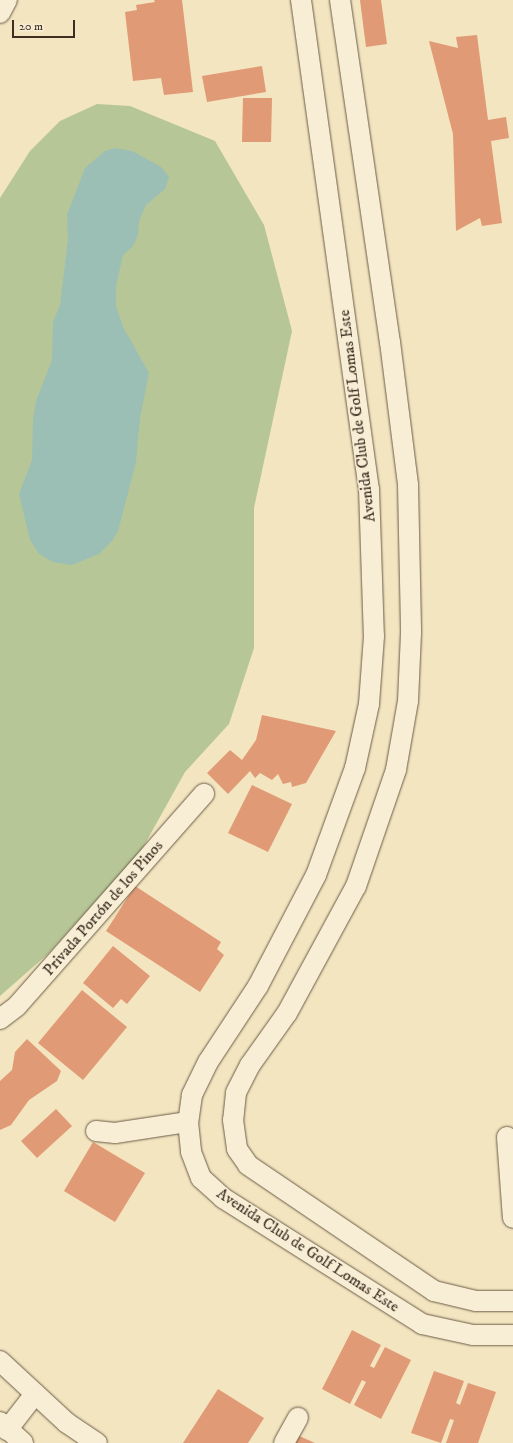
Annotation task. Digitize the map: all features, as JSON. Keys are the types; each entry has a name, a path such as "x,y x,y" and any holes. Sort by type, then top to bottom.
{"street":[{"path":"0,13 7,0"},
{"name":"Avenida Club de Golf Lomas Este","path":"301,0 369,489 374,636 369,704 355,768 316,875 258,986 208,1062 192,1095 188,1122 191,1152 201,1178 223,1198 422,1324 473,1335 513,1335"},
{"path":"340,0 390,342 408,485 411,633 408,702 396,770 356,886 287,1012 250,1066 236,1093 233,1120 237,1149 248,1165 434,1291 476,1301 513,1301"},
{"name":"Privada Portón de los Pinos","path":"0,1019 16,1006 204,794"},
{"path":"96,1130 115,1133 188,1122"},
{"path":"507,1137 513,1218"},
{"path":"0,1361 67,1423 96,1443"},
{"path":"23,1443 4,1426 35,1394"},
{"path":"284,1443 298,1418"}],"green space":[{"path":"97,104 130,106 215,141 264,225 292,331 254,508 254,648 229,724 185,772 141,851 49,953 0,996 0,198 30,151 60,121"}],"water":[{"path":"115,148 132,151 161,167 169,177 165,189 146,205 139,221 138,235 133,246 123,255 116,286 116,306 123,327 149,373 140,418 136,462 118,531 112,541 99,554 72,565 53,562 39,554 30,540 19,494 32,460 33,420 36,401 52,360 53,322 60,305 68,240 67,215 85,168 105,151"}],"building":[{"path":"154,0 182,0 193,92 164,95 161,78 133,81 125,12 137,10 136,5 155,2"},
{"path":"360,0 381,0 387,44 366,47"},
{"path":"477,35 488,120 506,117 509,138 491,141 502,223 482,226 480,218 456,231 453,134 429,41 458,48 456,37"},
{"path":"262,66 266,92 207,102 202,76"},
{"path":"243,98 272,98 271,142 242,142"},
{"path":"262,715 336,731 306,783 292,787 291,782 283,784 278,774 272,780 260,773 255,778 250,771 228,794 207,773 230,750 242,760 256,740"},
{"path":"252,785 292,804 268,852 228,833"},
{"path":"135,886 221,942 217,949 224,955 200,992 106,931"},
{"path":"113,946 150,976 127,1004 121,999 113,1008 83,983"},
{"path":"82,990 127,1027 83,1080 38,1043"},
{"path":"27,1039 61,1071 57,1081 29,1100 11,1125 0,1130 0,1081 12,1070 15,1052"},
{"path":"56,1109 72,1126 37,1158 21,1141"},
{"path":"93,1142 145,1173 115,1222 64,1191"},
{"path":"352,1330 381,1345 370,1366 374,1368 385,1347 411,1360 381,1419 354,1405 366,1382 362,1380 350,1404 322,1389"},
{"path":"434,1371 464,1381 456,1403 460,1405 468,1383 496,1392 478,1443 446,1443 454,1420 450,1419 441,1443 411,1433"},
{"path":"218,1389 264,1418 248,1443 183,1443"},
{"path":"297,1435 315,1443 293,1443"}]}
